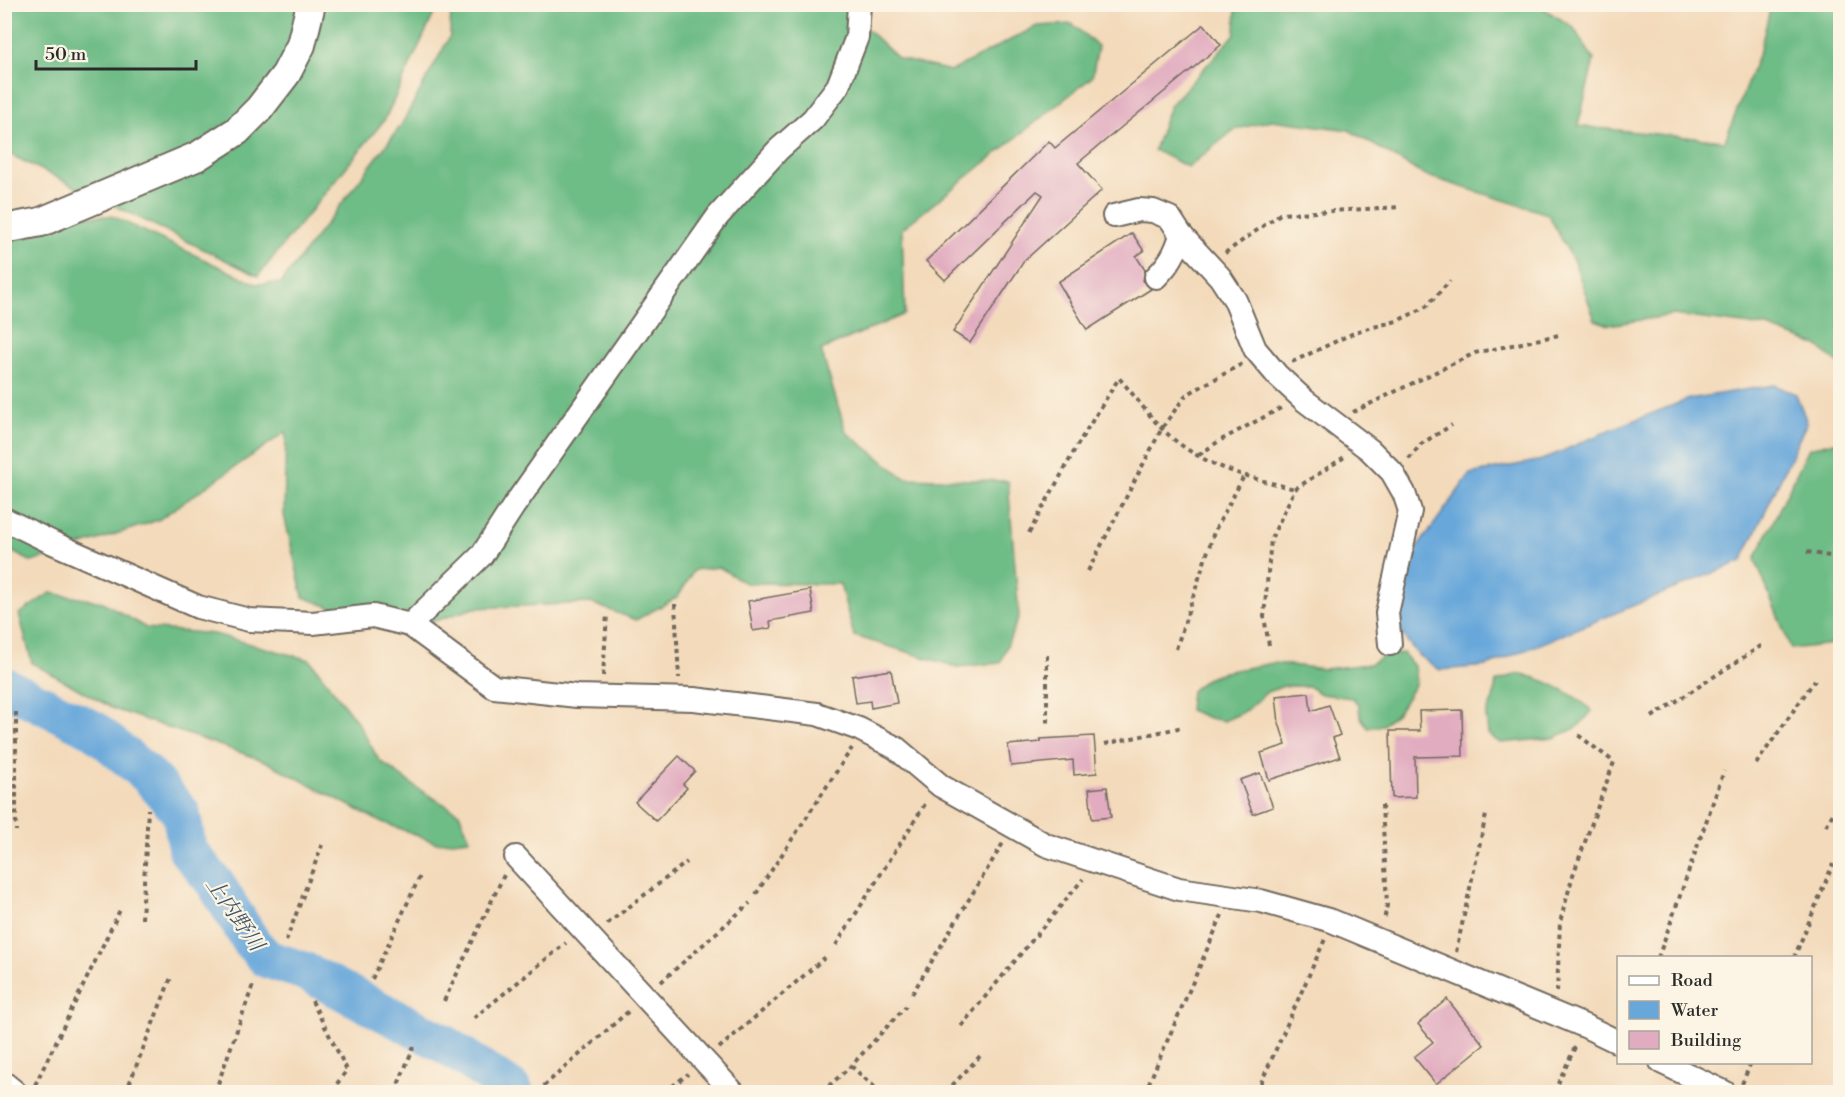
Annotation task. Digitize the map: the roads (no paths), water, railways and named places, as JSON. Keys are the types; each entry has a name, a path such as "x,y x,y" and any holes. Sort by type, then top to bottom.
{"street":[{"path":"4,229 41,222 198,156 237,131 259,110 286,74 301,45 311,4"},
{"path":"410,625 482,555 718,216 778,150 813,119 838,86 857,37 859,4"},
{"path":"1114,216 1139,210 1153,211 1170,218 1181,235 1220,277 1235,300 1255,349 1276,375 1304,400 1370,450 1392,472 1404,493 1410,511 1387,613 1390,644"},
{"path":"1156,277 1176,252 1181,235"},
{"path":"4,519 198,607 249,620 313,623 374,616 410,625 494,687 577,696 694,699 817,714 859,729 896,748 941,786 1046,845 1179,889 1261,901 1332,921 1576,1022 1617,1042"},
{"path":"511,863 733,1092"},
{"path":"1666,1064 1732,1089"},
{"path":"4,1083 24,1091"}],"water":[{"path":"1774,385 1796,394 1807,422 1742,561 1487,666 1440,670 1419,656 1396,627 1412,555 1470,474 1542,460 1612,429 1689,399"}],"waterway":[{"name":"上内野川","path":"4,686 94,730 149,776 181,813 188,851 215,883 252,943 267,959 304,971 441,1042 514,1092"}]}
